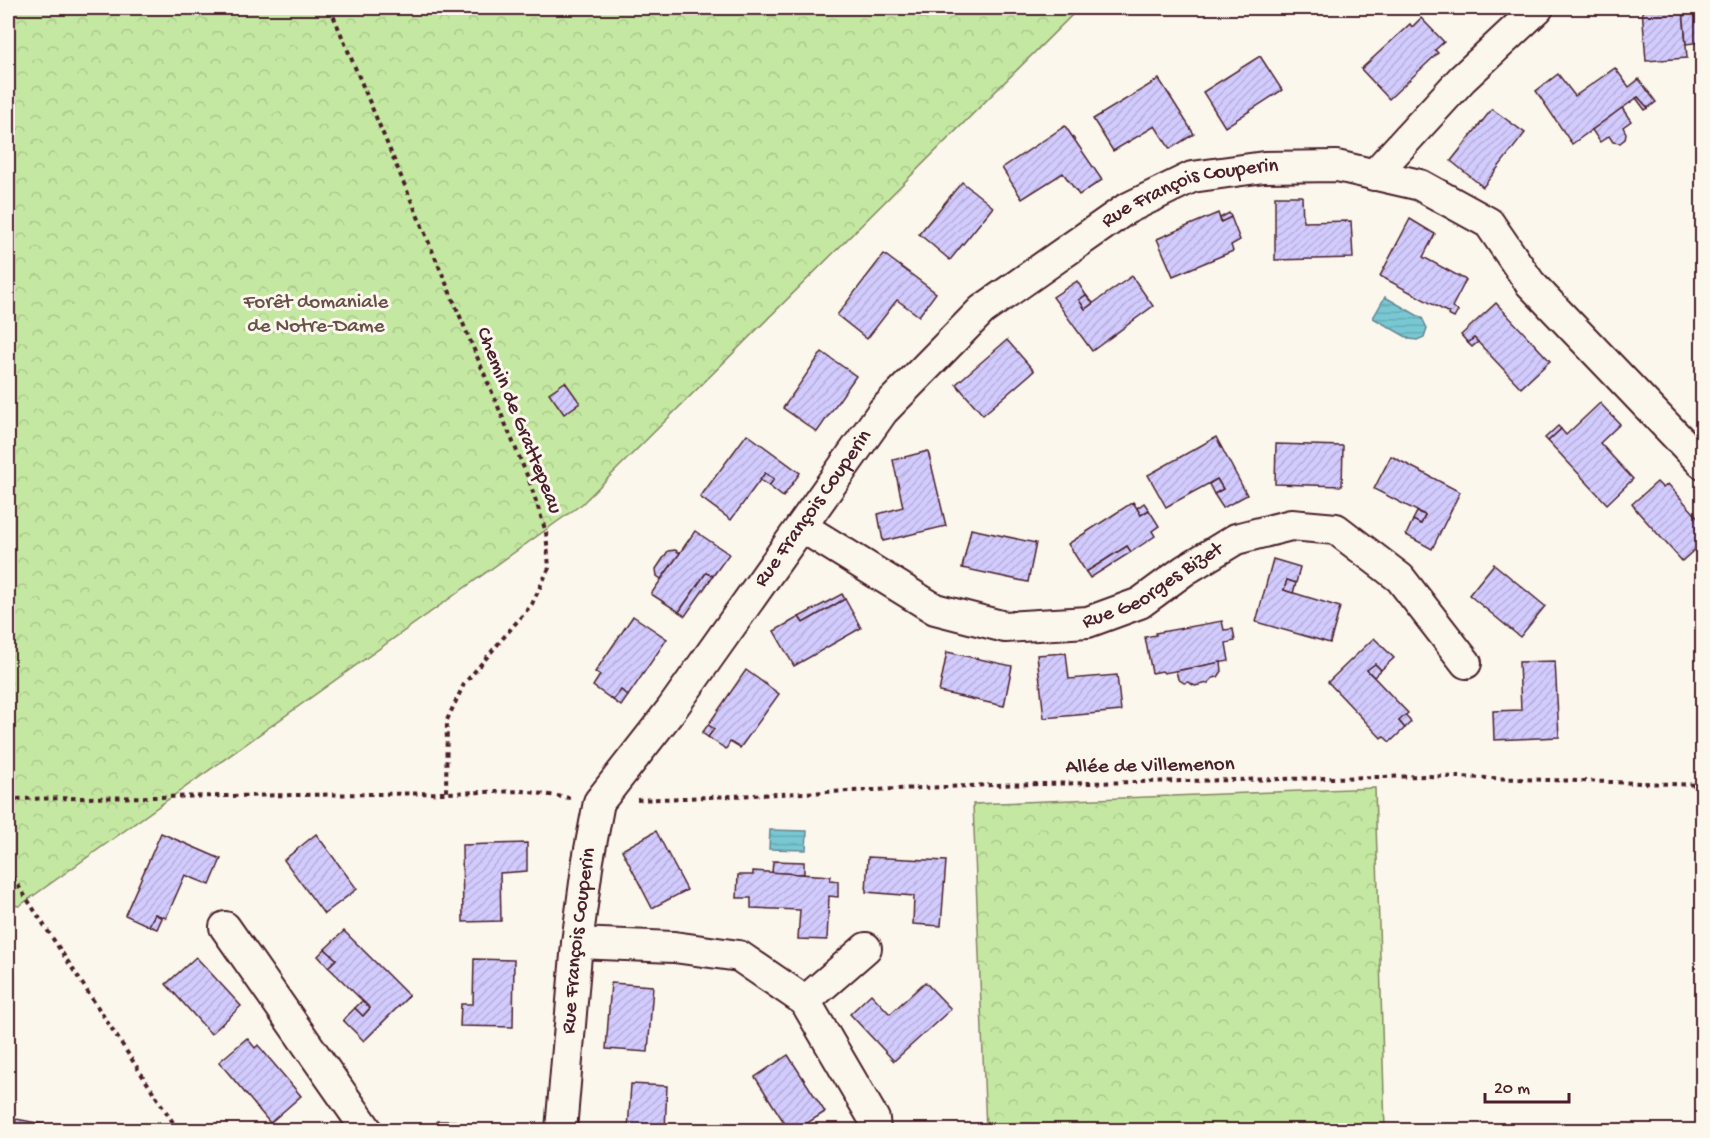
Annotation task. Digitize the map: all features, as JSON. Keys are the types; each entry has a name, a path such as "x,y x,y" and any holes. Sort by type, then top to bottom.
{"street":[{"path":"1374,175 1462,79 1538,8"},
{"name":"Rue François Couperin","path":"561,1131 577,943 588,860 599,802 671,710 883,411 982,310 1126,210 1192,177 1264,167 1337,166 1420,185 1489,223 1530,282 1702,463"},
{"name":"Rue Georges Bizet","path":"802,526 936,609 1005,627 1088,622 1140,603 1185,570 1236,539 1291,525 1336,530 1400,578 1466,663"},
{"path":"225,927 367,1131"},
{"path":"577,943 674,947 739,956 805,1001 873,1119 875,1131"},
{"path":"805,1001 866,948"}],"path":[{"name":"Chemin de Grattepeau","path":"330,8 529,480 546,532 549,568 532,604 464,684 447,720 446,793"},
{"name":"Allée de Villemenon","path":"599,802 992,785 1427,776 1702,785"},
{"path":"8,799 523,791 599,802"},
{"path":"8,870 178,1131"}],"green space":[{"name":"Forêt domaniale de Notre-Dame","path":"8,8 1079,8 582,504 19,906 8,904"},
{"path":"1375,788 1385,1130 986,1130 973,804"}],"water":[{"path":"1385,297 1422,318 1427,328 1424,337 1417,340 1410,339 1373,318"},
{"path":"770,830 807,831 806,850 769,849"}],"building":[{"path":"1642,8 1683,8 1687,58 1646,61"},
{"path":"1683,8 1697,8 1698,15 1702,16 1701,42 1686,44"},
{"path":"1421,18 1444,42 1435,50 1438,53 1389,99 1361,69 1410,24 1412,27"},
{"path":"1260,56 1282,90 1225,127 1203,92"},
{"path":"1615,68 1629,87 1639,79 1656,102 1648,108 1638,97 1572,144 1536,91 1558,74 1575,96"},
{"path":"1159,79 1194,134 1170,149 1155,126 1113,151 1093,119"},
{"path":"1638,97 1648,108 1645,110 1636,98"},
{"path":"1622,108 1631,121 1623,127 1626,133 1625,139 1620,143 1613,142 1609,136 1600,142 1592,130"},
{"path":"1492,109 1525,133 1483,187 1451,161"},
{"path":"1065,126 1102,180 1079,195 1063,173 1022,199 1002,168"},
{"path":"962,182 993,207 950,260 919,234"},
{"path":"1275,196 1302,196 1303,222 1351,221 1353,258 1275,260"},
{"path":"1218,213 1221,222 1231,217 1240,240 1231,245 1233,251 1173,276 1157,239"},
{"path":"1229,213 1231,217 1221,222 1220,218"},
{"path":"1410,219 1435,234 1423,257 1466,280 1452,307 1458,311 1454,318 1448,315 1449,313 1380,276"},
{"path":"884,254 936,293 919,316 897,300 867,339 837,315"},
{"path":"1132,276 1153,306 1092,351 1053,297 1077,281 1086,295 1079,300 1085,309"},
{"path":"1086,295 1093,303 1085,309 1079,300"},
{"path":"1496,303 1550,361 1521,388 1474,338 1468,343 1461,335"},
{"path":"1474,338 1478,342 1472,347 1468,343"},
{"path":"1007,340 1034,371 983,415 956,384"},
{"path":"822,352 856,376 817,432 783,408"},
{"path":"565,382 580,403 564,414 549,393"},
{"path":"1600,403 1620,424 1600,443 1633,479 1607,504 1548,441 1561,429 1566,435"},
{"path":"1558,426 1561,429 1548,441 1545,438"},
{"path":"747,434 800,473 783,497 769,486 774,479 765,473 731,520 700,497"},
{"path":"1216,437 1247,495 1223,508 1214,494 1223,489 1217,479 1166,507 1148,475"},
{"path":"1276,444 1343,446 1342,486 1275,484"},
{"path":"928,451 946,526 883,541 878,514 903,507 893,460"},
{"path":"1391,456 1460,492 1432,549 1406,535 1413,520 1421,524 1425,515 1374,489"},
{"path":"765,473 774,479 769,486 760,480"},
{"path":"1217,479 1223,489 1214,494 1209,484"},
{"path":"1657,482 1663,488 1668,484 1702,522 1702,543 1682,561 1632,504"},
{"path":"1133,502 1141,515 1149,510 1159,526 1152,531 1155,536 1131,552 1127,546 1086,572 1068,544"},
{"path":"1144,503 1149,510 1141,515 1137,508"},
{"path":"1417,512 1425,515 1421,524 1413,520"},
{"path":"971,529 1036,543 1028,582 962,568"},
{"path":"695,531 729,554 713,576 706,573 679,612 651,594"},
{"path":"1127,546 1131,552 1090,578 1086,572"},
{"path":"675,550 680,553 661,579 657,576 656,569 668,551"},
{"path":"1273,559 1300,567 1296,583 1287,580 1284,590 1340,607 1330,643 1256,622"},
{"path":"1494,564 1545,606 1520,637 1469,595"},
{"path":"706,573 713,576 685,616 679,612"},
{"path":"1287,580 1296,583 1293,593 1284,590"},
{"path":"842,594 845,599 803,623 799,617"},
{"path":"845,599 861,628 794,666 774,631 799,617 803,623"},
{"path":"633,616 667,639 628,696 621,690 613,700 593,686 600,675 595,672"},
{"path":"1222,621 1224,630 1233,629 1235,641 1226,643 1229,661 1164,673 1162,671 1152,673 1145,637 1156,635 1155,633"},
{"path":"1374,638 1394,658 1381,670 1375,664 1367,670 1408,713 1399,721 1405,728 1390,742 1383,736 1381,738 1328,682"},
{"path":"947,652 1012,666 1004,706 939,692"},
{"path":"1066,653 1069,679 1117,675 1121,711 1044,718 1037,655"},
{"path":"1555,661 1559,737 1494,740 1493,711 1521,710 1519,662"},
{"path":"1221,662 1222,671 1218,677 1208,683 1195,686 1178,679 1176,671"},
{"path":"1375,664 1381,670 1374,677 1367,670"},
{"path":"746,670 779,694 740,748 730,742 726,749 708,737 714,729 708,725"},
{"path":"621,690 628,696 621,706 613,700"},
{"path":"1405,715 1411,722 1405,728 1399,721"},
{"path":"708,725 714,729 708,737 702,733"},
{"path":"656,831 687,890 652,908 622,850"},
{"path":"161,833 221,859 210,885 185,875 166,918 155,914 149,926 125,915"},
{"path":"316,834 357,889 324,914 284,860"},
{"path":"527,843 527,871 500,873 501,921 463,922 462,845"},
{"path":"868,857 946,861 941,926 913,924 914,896 866,892"},
{"path":"773,861 804,862 804,874 772,873"},
{"path":"753,871 831,876 830,880 838,881 838,897 829,896 827,940 798,939 800,910 751,908 751,898 737,898 738,875 753,875"},
{"path":"155,914 162,918 157,929 149,926"},
{"path":"344,931 409,996 364,1041 343,1020 355,1008 363,1016 370,1008 328,967 336,959 325,949"},
{"path":"325,949 336,959 328,967 318,956"},
{"path":"196,957 241,1006 211,1034 166,984"},
{"path":"474,959 514,960 513,1027 460,1026 461,1004 473,1004"},
{"path":"925,982 951,1009 894,1061 850,1014 871,994 890,1014"},
{"path":"611,983 653,986 648,1052 606,1049"},
{"path":"362,1001 370,1008 363,1016 355,1008"},
{"path":"247,1038 255,1048 258,1045 301,1096 270,1123 219,1062"},
{"path":"788,1055 825,1112 796,1130 789,1130 755,1077"},
{"path":"631,1084 667,1086 665,1130 628,1130"},
{"path":"16,1119 74,1130 14,1130"},
{"path":"437,1121 455,1121 456,1130 437,1130"}]}
